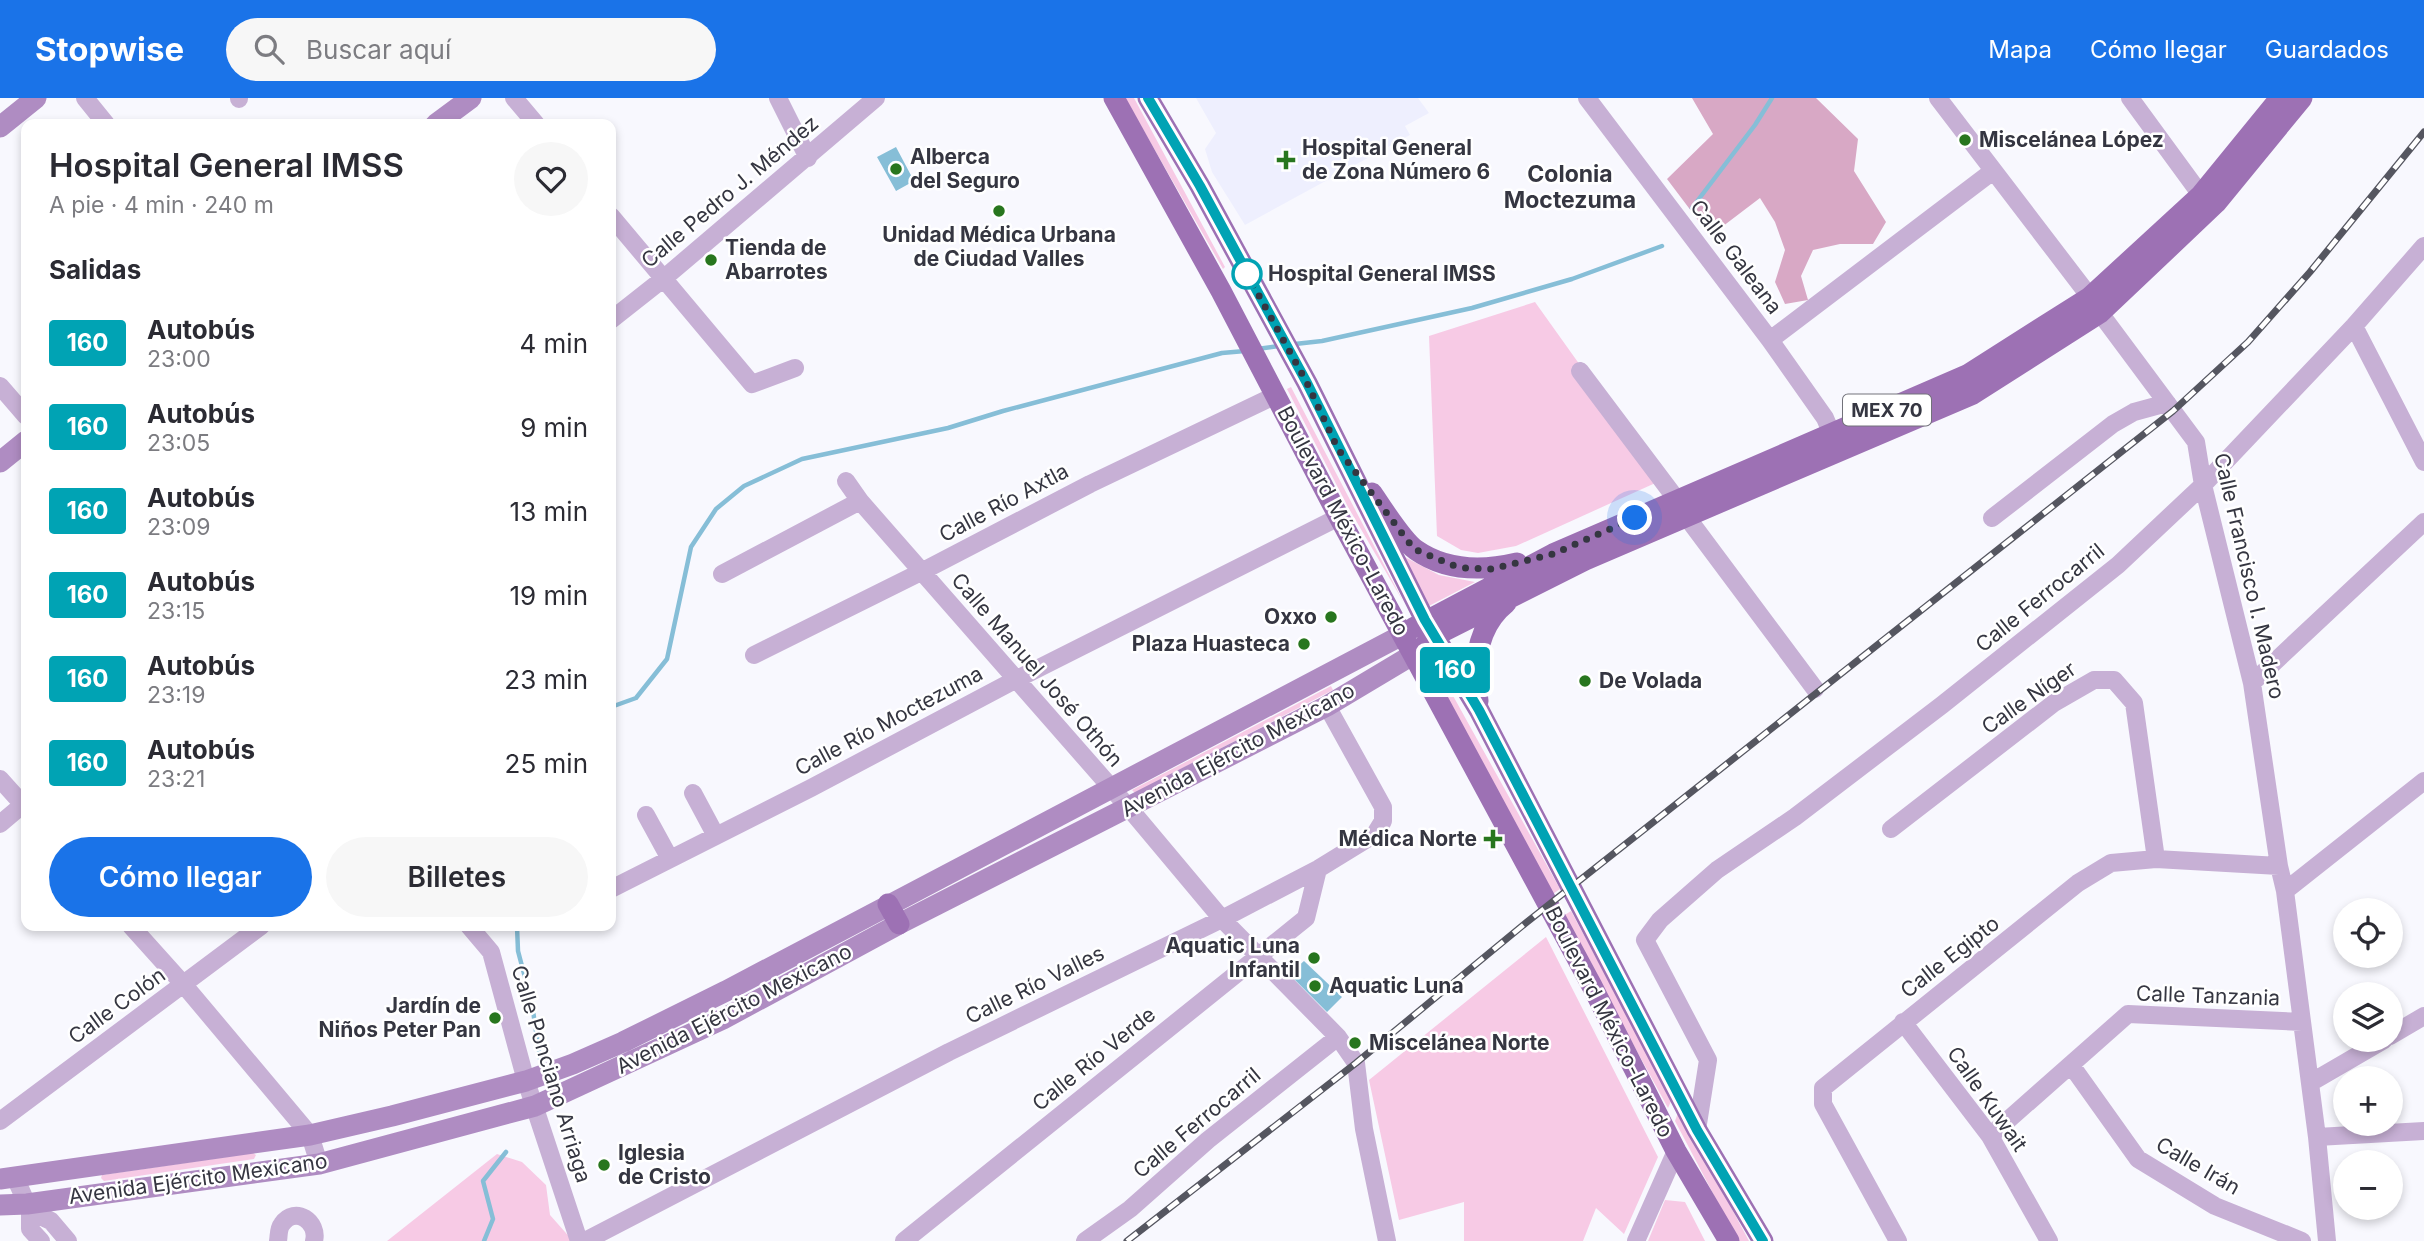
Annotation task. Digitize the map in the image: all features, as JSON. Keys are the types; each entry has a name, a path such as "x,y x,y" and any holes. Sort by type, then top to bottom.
{"main road":[{"path":"0,127 36,98"},
{"path":"443,119 471,98"},
{"name":"Boulevard México-Laredo","path":"1114,98 1404,634 1676,1151 1729,1241"},
{"name":"Boulevard México-Laredo","path":"1148,98 1200,186 1307,383 1430,628 1479,710 1697,1130 1763,1241"},
{"name":"MEX 70","path":"2095,305 2201,195 2280,98"},
{"name":"MEX 70","path":"1414,654 1430,628 1553,554 1681,508 1836,442 1973,394 2095,305 2216,203 2302,98"},
{"path":"0,462 21,446"},
{"path":"1338,449 1414,549 1466,568 1492,569 1553,554"},
{"name":"MEX 70","path":"1404,634 1430,628 1520,591 1585,560 1681,508"},
{"path":"1479,710 1475,668 1484,630 1497,610 1520,591"},
{"name":"Avenida Ejército Mexicano","path":"7,1178 310,1135 526,1081 623,1042 726,991 1404,634"},
{"name":"Avenida Ejército Mexicano","path":"0,1205 29,1207 319,1164 402,1144 535,1106 723,1019 899,924 1327,706 1414,654"},
{"path":"888,904 899,924"}],"street":[{"path":"85,98 102,119"},
{"path":"514,98 532,119"},
{"path":"778,98 807,158"},
{"name":"Calle Pedro J. Méndez","path":"616,316 876,98"},
{"name":"Calle Galeana","path":"1587,98 1770,340 1825,418 1836,442"},
{"name":"Calle Francisco I. Madero","path":"1938,98 2196,442 2203,485 2252,683 2285,891 2317,1137 2327,1241"},
{"path":"2130,98 2201,195"},
{"path":"1770,340 1993,171"},
{"path":"616,222 752,384 795,368"},
{"name":"Calle Ferrocarril","path":"1697,1130 1708,1060 1645,940 1660,920 1717,870 1795,817 1942,705 2118,565 2203,485 2354,326 2424,246"},
{"path":"2354,326 2424,463"},
{"path":"1580,371 1815,689"},
{"path":"0,386 21,410"},
{"name":"Calle Río Axtla","path":"754,655 1273,390"},
{"path":"1992,519 2113,424 2134,412 2167,403"},
{"name":"Calle Manuel José Othón","path":"846,481 860,501 1129,808 1222,919 1338,1037 1356,1063 1364,1129 1387,1241"},
{"path":"722,575 860,501"},
{"name":"Calle Río Moctezuma","path":"616,886 1015,680 1339,517"},
{"path":"2252,683 2424,522"},
{"name":"Calle Níger","path":"1891,829 2054,703 2094,680 2115,680 2134,703 2156,859"},
{"name":"Calle Río Valles","path":"584,1241 949,1052 1222,919 1318,869 1375,834 1383,821 1383,807 1327,706"},
{"path":"0,779 21,801"},
{"path":"2285,891 2424,781"},
{"path":"693,793 716,836"},
{"path":"0,824 21,808"},
{"path":"646,815 670,859"},
{"name":"Calle Egipto","path":"1898,1241 1822,1104 1823,1088 2078,883 2111,863 2156,859 2279,866"},
{"name":"Calle Río Verde","path":"904,1241 1306,918 1318,869"},
{"path":"135,931 310,1135 319,1164"},
{"name":"Calle Colón","path":"0,1121 254,931"},
{"name":"Calle Ponciano Arriaga","path":"472,931 491,952 526,1081 579,1241"},
{"name":"Calle Tanzania","path":"1990,1136 2128,1014 2302,1022"},
{"path":"2403,1028 2424,1016"},
{"name":"Calle Kuwait","path":"1903,1022 1990,1136 2049,1241"},
{"name":"Calle Ferrocarril","path":"1085,1241 1130,1209 1208,1140 1338,1037"},
{"path":"2310,1083 2363,1052"},
{"name":"Calle Irán","path":"2071,1065 2138,1159 2214,1206 2302,1241"},
{"path":"2317,1137 2424,1131"},
{"path":"1636,1241 1676,1151"},
{"path":"7,1178 29,1207 51,1221 68,1241"},
{"path":"29,1207 30,1229 41,1241"},
{"path":"278,1241 281,1225 289,1218 298,1216 312,1223 315,1230 314,1241"}],"shaded area":[{"path":"1125,98 1134,98 1225,267 1223,269"},
{"name":"Hospital General de Zona Número 6","path":"1196,98 1418,98 1429,113 1405,126 1410,135 1245,225 1212,172 1205,149 1216,133"},
{"path":"1692,98 1816,98 1858,139 1854,171 1886,222 1873,244 1840,244 1813,250 1801,276 1808,300 1785,304 1775,282 1785,250 1775,222 1760,198 1710,236 1667,179 1713,134"},
{"path":"1535,302 1662,480 1516,546 1478,553 1461,550 1437,536 1429,336"},
{"path":"1291,387 1404,603 1348,507 1287,389"},
{"path":"1401,555 1439,575 1475,582 1427,607"},
{"path":"1432,660 1560,889 1550,896 1430,665"},
{"path":"1331,686 1333,690 1135,793 1132,790"},
{"path":"1571,911 1672,1099 1668,1108 1563,916"},
{"path":"1546,937 1658,1157 1624,1234 1596,1208 1583,1241 1464,1241 1464,1202 1399,1220 1369,1080"},
{"path":"1679,1110 1749,1241 1738,1241 1675,1121"},
{"path":"253,1153 256,1155 254,1159 104,1181 101,1178 102,1175"},
{"path":"497,1154 522,1162 546,1185 550,1215 573,1241 387,1241"},
{"path":"1665,1200 1685,1202 1705,1241 1648,1241"}],"water":[{"name":"Alberca del Seguro","path":"896,147 914,181 896,191 877,157"},
{"name":"Aquatic Luna","path":"1304,961 1342,997 1327,1012 1289,974"}],"waterway":[{"path":"1692,208 1755,125 1772,98"},
{"path":"1295,344 1322,341 1472,308 1572,279 1662,246"},
{"path":"1257,349 1279,346"},
{"path":"616,705 636,698 667,659 691,547 716,509 744,486 802,459 948,428 1222,353 1245,351"},
{"path":"517,931 518,951 532,1004 541,1065"},
{"path":"484,1241 493,1219 483,1181 506,1152"}],"railway":[{"path":"1127,1241 1356,1063 1527,922 2173,411 2248,342 2310,272 2424,132"}],"bus line":[{"name":"160","path":"1148,98 1200,186 1307,383 1425,620 1479,710 1697,1130 1763,1241"}],"place":[{"name":"Miscelánea López","path":"1965,140"},
{"name":"Hospital General de Zona Número 6","path":"1286,160"},
{"name":"Alberca del Seguro","path":"896,169"},
{"name":"Unidad Médica Urbana de Ciudad Valles","path":"999,211"},
{"name":"Tienda de Abarrotes","path":"711,260"},
{"name":"Hospital General IMSS","path":"1247,274"},
{"name":"Oxxo","path":"1331,617"},
{"name":"Plaza Huasteca","path":"1304,644"},
{"name":"De Volada","path":"1585,681"},
{"name":"Médica Norte","path":"1493,839"},
{"name":"Aquatic Luna Infantil","path":"1314,958"},
{"name":"Aquatic Luna","path":"1315,986"},
{"name":"Jardín de Niños Peter Pan","path":"495,1018"},
{"name":"Miscelánea Norte","path":"1355,1043"},
{"name":"Iglesia de Cristo","path":"604,1165"}],"district":[{"name":"Colonia Moctezuma","path":"1570,187"}],"route":[{"path":"1247,274 1307,383 1338,449 1414,549 1452,565 1492,569 1553,554 1635,518"}]}
